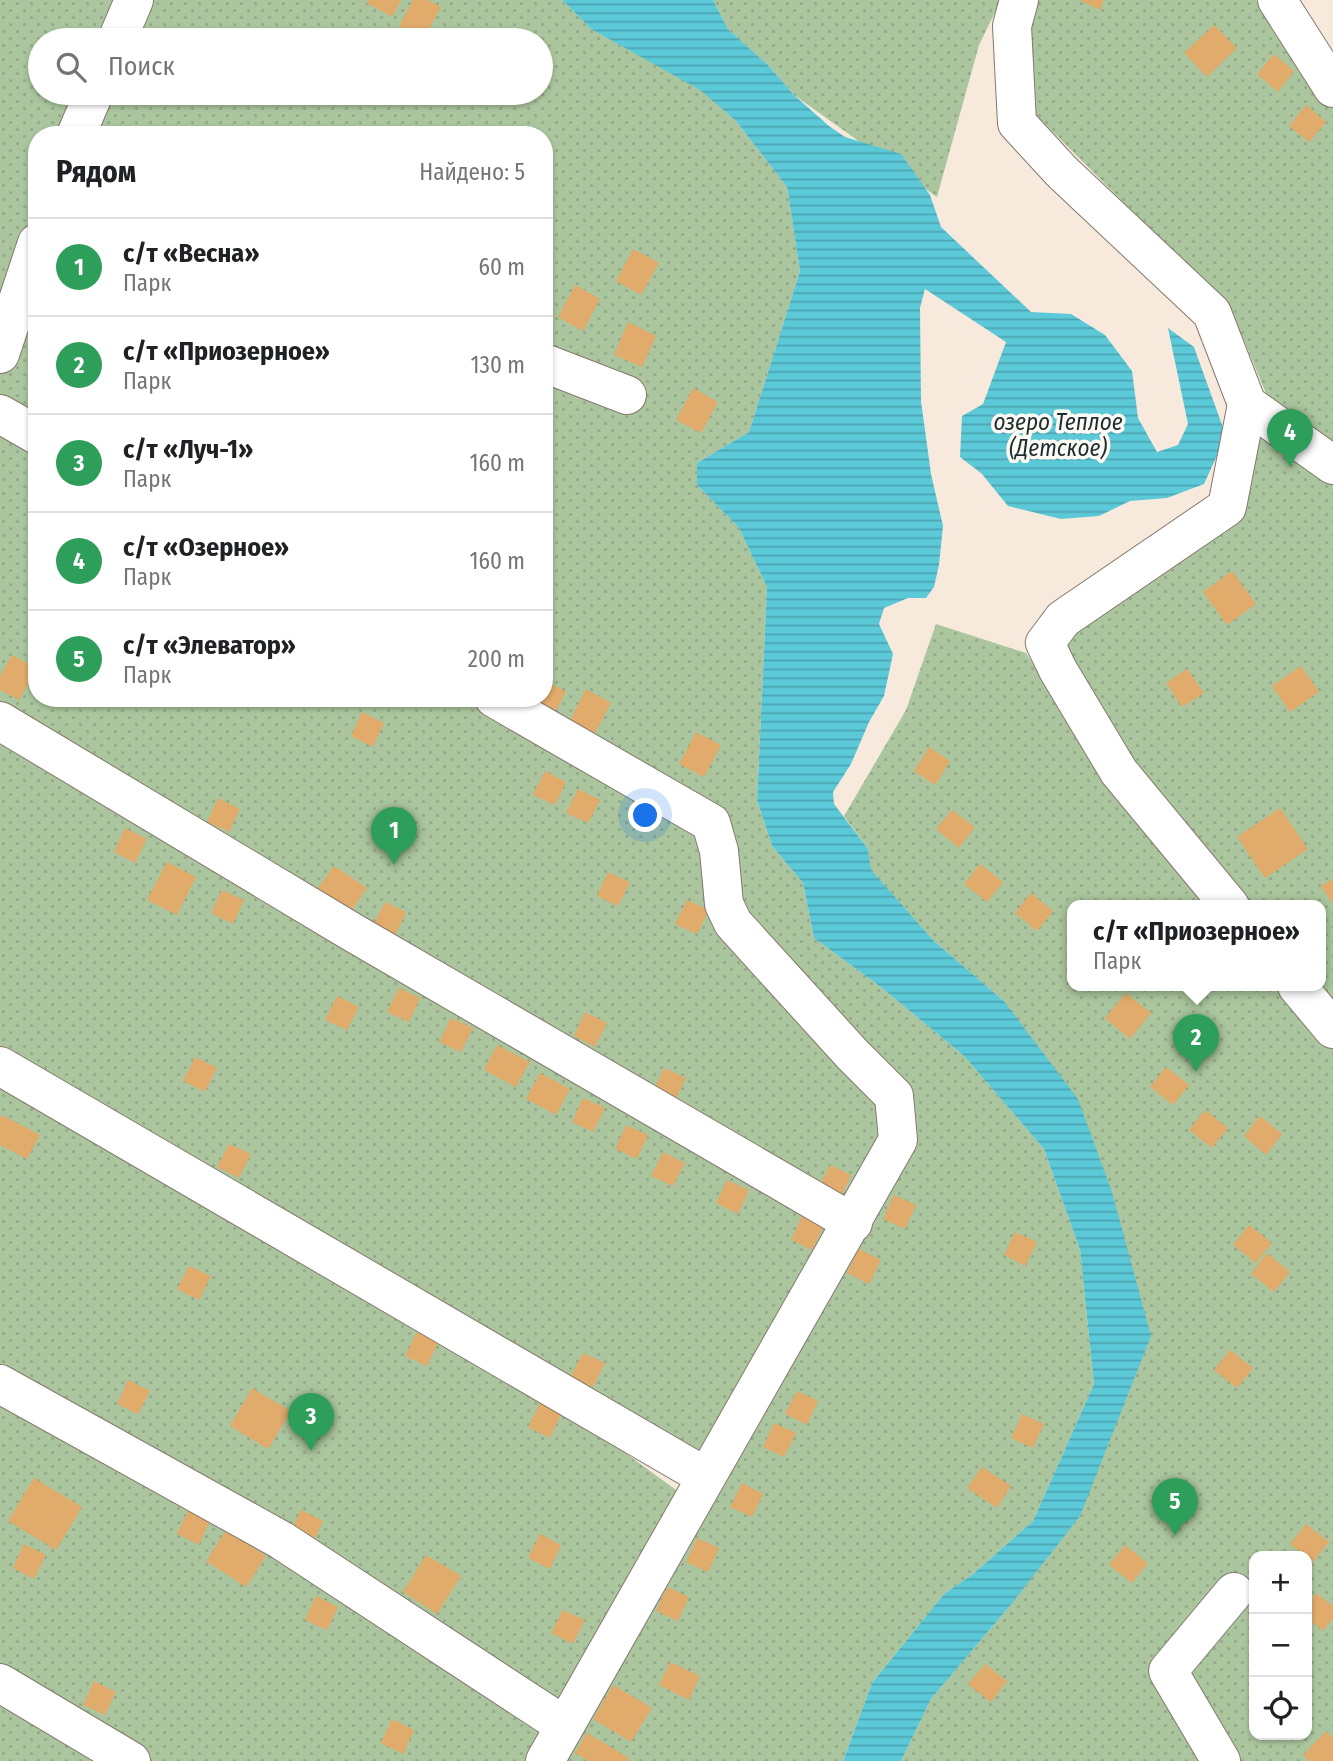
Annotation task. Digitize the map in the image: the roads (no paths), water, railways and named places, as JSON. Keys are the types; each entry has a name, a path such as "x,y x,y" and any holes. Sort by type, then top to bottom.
{"street":[{"path":"122,28 134,0"},
{"path":"1018,0 1012,26 1017,123 1062,172 1212,313 1247,404 1227,507 1063,619 1045,643 1058,670 1119,772 1225,900"},
{"path":"1278,0 1329,77"},
{"path":"80,126 89,105"},
{"path":"0,354 28,270"},
{"path":"553,366 627,395"},
{"path":"1247,404 1333,465"},
{"path":"0,414 28,430"},
{"path":"510,707 710,823 719,851 724,904 733,923 852,1054 894,1096 898,1140 545,1761"},
{"path":"0,721 352,932 853,1223"},
{"path":"1301,991 1333,1029"},
{"path":"0,1066 706,1477"},
{"path":"0,1384 281,1540 565,1726"},
{"path":"1221,1761 1168,1671 1234,1592"},
{"path":"0,1682 131,1761"}],"water":[{"name":"озеро Теплое (Детское)","path":"562,0 713,0 728,29 829,126 845,137 901,154 930,195 941,227 1031,312 1071,314 1105,335 1132,371 1138,418 1157,452 1178,445 1188,424 1168,328 1194,347 1226,436 1204,484 1167,498 1130,501 1099,516 1061,519 1008,506 982,474 960,457 962,416 983,404 1006,342 925,289 920,308 921,401 931,474 943,526 939,565 934,587 926,598 908,598 884,608 879,624 893,654 884,696 869,722 851,764 833,792 834,804 868,849 871,870 934,941 1004,1001 1078,1099 1112,1192 1151,1336 1080,1516 1009,1607 931,1699 901,1761 843,1761 872,1683 944,1594 973,1574 1033,1521 1094,1384 1080,1250 1044,1149 964,1056 882,988 814,938 803,883 772,846 757,800 767,587 739,528 697,485 697,463 749,432 800,271 787,187 736,121 700,90 591,29"}],"place":[{"name":"с/т «Озерное»","path":"1290,467"},
{"name":"с/т «Весна»","path":"394,865"},
{"name":"с/т «Приозерное»","path":"1196,1072"},
{"name":"с/т «Луч-1»","path":"311,1451"},
{"name":"с/т «Элеватор»","path":"1175,1536"}]}
